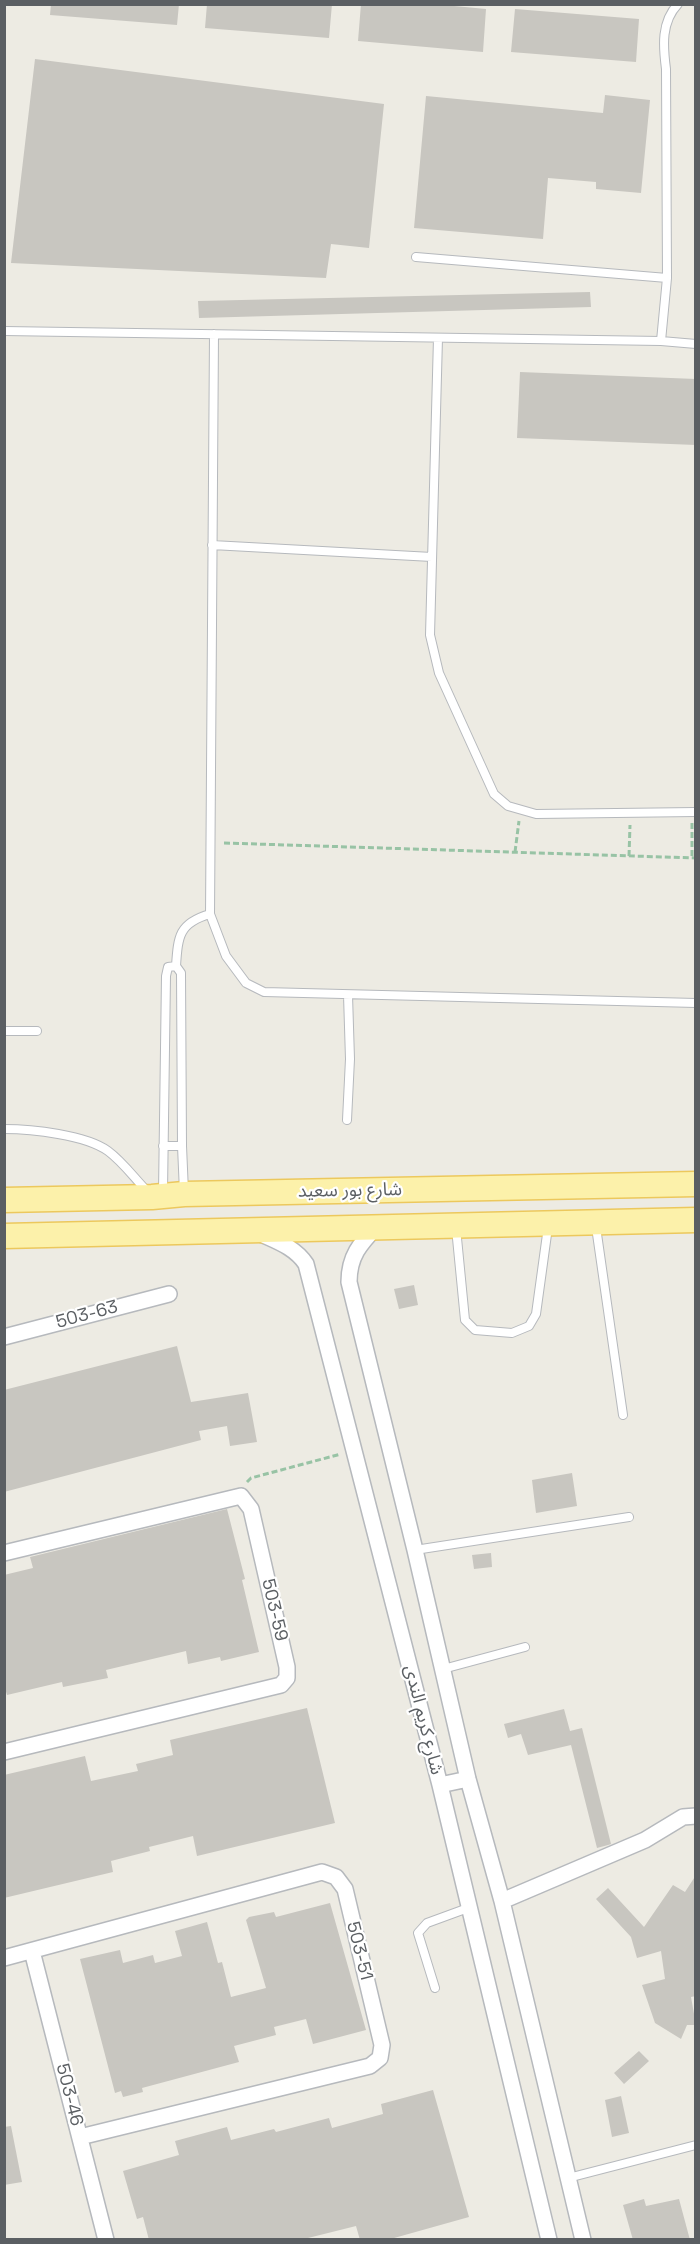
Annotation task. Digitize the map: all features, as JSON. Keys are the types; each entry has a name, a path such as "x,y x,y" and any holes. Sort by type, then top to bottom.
{"main road":[{"name":"شارع بور سعيد","path":"4,1200 696,1184"},
{"name":"شارع بور سعيد","path":"4,1236 696,1220"}],"street":[{"name":"شارع كريم الندى","path":"377,1226 354,1254 349,1267 349,1282 468,1779 502,1901 583,2240"},
{"name":"شارع كريم الندى","path":"253,1230 300,1254 306,1264 440,1785 545,2238"},
{"name":"503-63","path":"4,1337 169,1294"},
{"path":"4,1553 241,1496"},
{"name":"503-59","path":"4,1752 281,1685 287,1678 287,1667 251,1509 241,1496"},
{"path":"440,1785 468,1779"},
{"path":"502,1901 645,1840 683,1817 696,1816"},
{"name":"503-51","path":"4,1958 322,1872 336,1876 345,1889 382,2045 381,2058 370,2066 80,2137"},
{"name":"503-46","path":"32,1951 106,2240"}],"lane":[{"path":"661,341 667,278 666,69 662,41 671,12 678,4"},
{"path":"416,257 667,278"},
{"path":"4,331 661,341 696,344"},
{"path":"214,334 210,914 226,956 246,983 264,993 696,1003"},
{"path":"438,338 430,634 439,673 494,794 508,806 536,814 694,813"},
{"path":"212,545 432,557"},
{"path":"166,1195 182,1146 181,973 176,966 177,946 182,931 193,919 210,914"},
{"path":"166,1195 163,1146 166,976 168,967 176,966"},
{"path":"346,1120 350,1059 348,995"},
{"path":"4,1031 37,1031"},
{"path":"4,1129 39,1131 96,1144 166,1195"},
{"path":"163,1146 182,1146"},
{"path":"595,1222 623,1415"},
{"path":"455,1225 465,1320 475,1330 512,1333 529,1326 537,1314 548,1223"},
{"path":"415,1550 629,1517"},
{"path":"442,1669 525,1647"},
{"path":"435,1988 418,1933 427,1923 468,1908"},
{"path":"568,2178 696,2145"}],"path":[{"path":"515,852 521,810"},
{"path":"629,856 630,813"},
{"path":"210,842 694,858 694,813"},
{"path":"241,1496 245,1485 251,1478 354,1450"}],"building":[{"path":"51,4 179,4 177,25 50,15"},
{"path":"207,4 332,4 329,38 205,28"},
{"path":"361,4 433,4 486,9 483,52 358,41"},
{"path":"515,9 639,19 636,62 511,52"},
{"path":"35,59 384,104 369,248 331,244 326,278 11,263"},
{"path":"605,95 650,100 641,193 596,189 596,182 548,178 543,239 414,228 426,96 603,113"},
{"path":"590,292 591,307 199,318 198,301"},
{"path":"520,372 696,379 696,445 517,438"},
{"path":"414,1285 418,1305 399,1309 394,1289"},
{"path":"177,1346 191,1402 248,1393 257,1442 230,1446 227,1426 199,1431 201,1440 4,1492 4,1390"},
{"path":"572,1473 577,1506 536,1513 532,1480"},
{"path":"227,1509 245,1579 242,1580 259,1652 221,1661 220,1657 188,1664 186,1651 106,1670 108,1678 63,1687 62,1682 7,1695 4,1685 4,1575 33,1568 30,1557"},
{"path":"491,1553 492,1567 474,1569 472,1555"},
{"path":"307,1708 335,1823 197,1856 193,1836 149,1847 150,1851 111,1861 113,1872 4,1898 4,1775 85,1756 91,1781 138,1771 136,1764 173,1755 170,1740"},
{"path":"564,1709 570,1731 582,1728 611,1844 597,1848 571,1745 528,1755 521,1734 508,1738 504,1724"},
{"path":"696,1875 696,1996 691,1997 696,2025 687,2025 681,2039 655,2023 642,1985 665,1979 661,1951 637,1958 631,1937 596,1899 608,1888 644,1927 673,1885 685,1892"},
{"path":"330,1903 366,2030 313,2044 306,2019 274,2027 276,2035 234,2046 239,2062 142,2088 143,2092 123,2097 121,2091 115,2093 80,1959 120,1950 123,1963 153,1955 155,1963 182,1956 175,1931 207,1922 218,1963 222,1962 231,1997 266,1988 246,1920 249,1917 274,1912 276,1917"},
{"path":"639,2051 649,2061 624,2084 614,2073"},
{"path":"433,2090 469,2217 387,2240 360,2240 356,2226 308,2238 309,2240 149,2240 143,2217 137,2219 123,2171 179,2155 175,2141 227,2127 231,2140 274,2129 276,2132 329,2118 332,2128 383,2114 381,2104"},
{"path":"621,2096 629,2133 612,2137 605,2100"},
{"path":"11,2126 22,2182 4,2185 4,2127"},
{"path":"644,2199 646,2206 679,2199 690,2240 633,2240 623,2205"}]}
